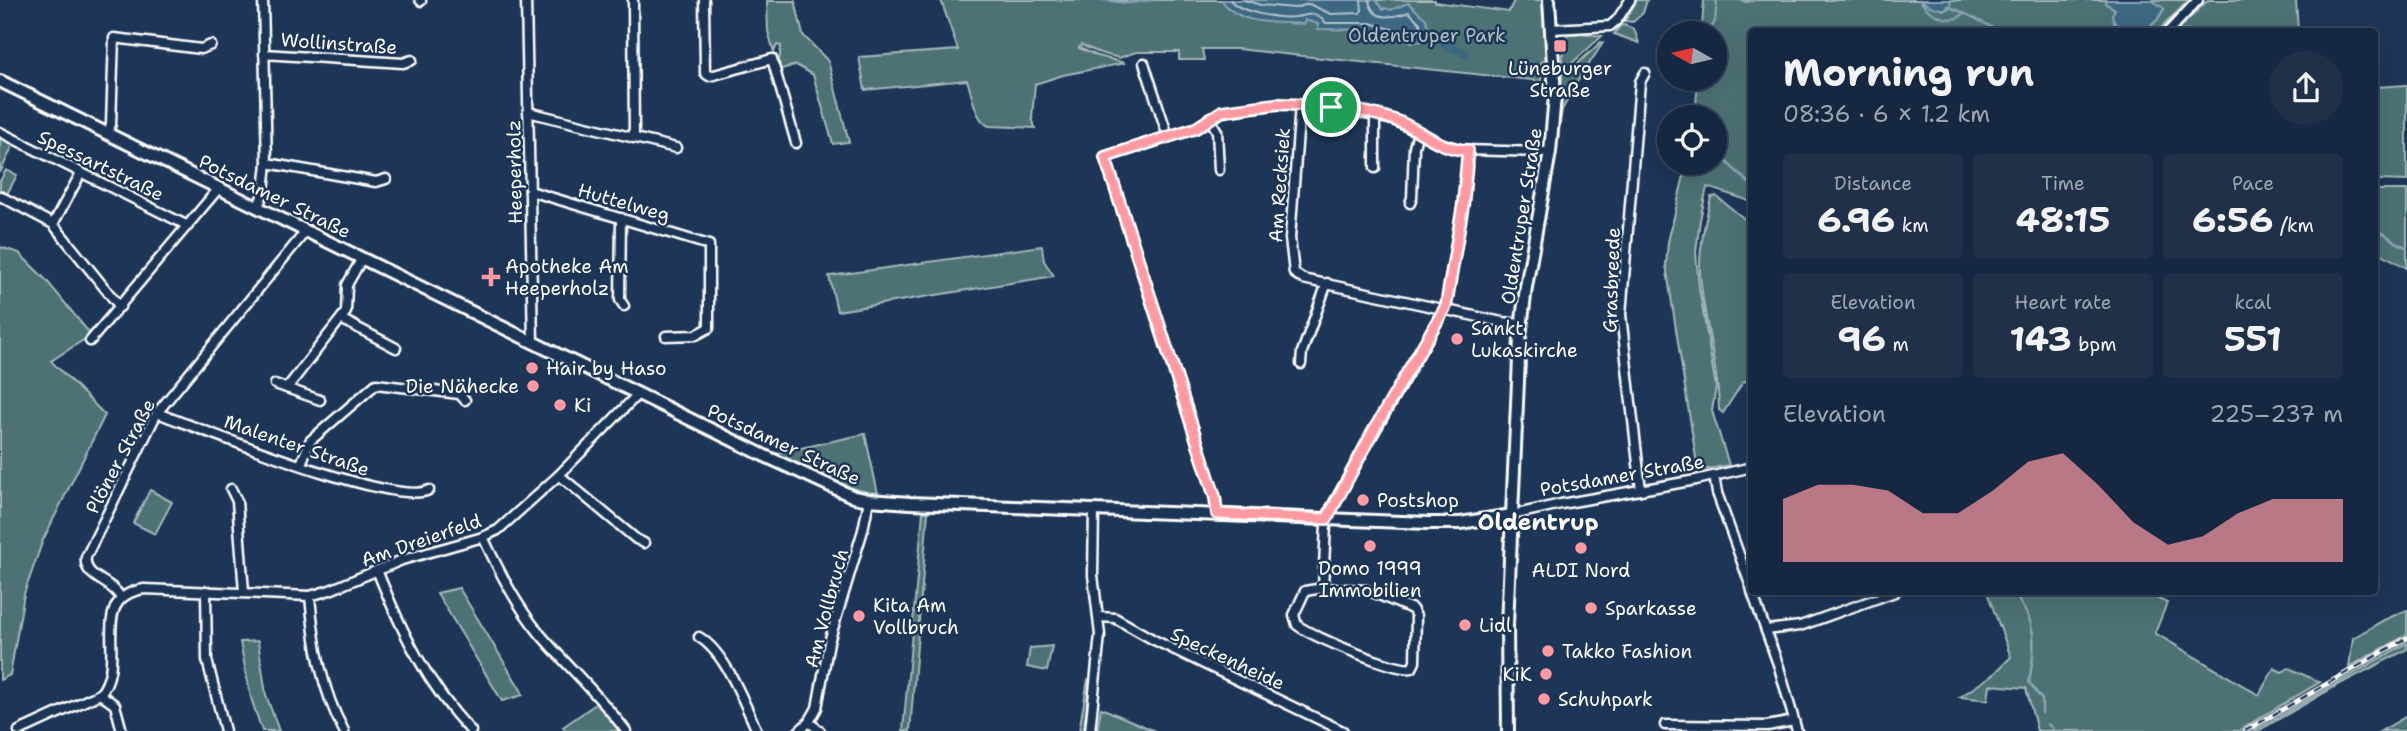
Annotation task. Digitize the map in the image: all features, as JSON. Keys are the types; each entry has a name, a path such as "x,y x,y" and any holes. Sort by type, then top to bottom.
{"street":[{"path":"258,207 264,191 267,163 263,0"},
{"name":"Heeperholz","path":"526,0 533,343"},
{"path":"633,0 634,138"},
{"path":"704,0 705,73 714,75 772,59 796,143"},
{"name":"Oldentruper Straße","path":"1508,731 1507,625 1521,324 1550,152 1555,96 1549,0"},
{"path":"1552,29 1610,26 1630,0"},
{"path":"2172,28 2198,0"},
{"path":"107,134 111,127 114,38 201,49 211,45"},
{"name":"Wollinstraße","path":"264,54 403,63 412,60"},
{"path":"1144,63 1168,136"},
{"name":"Grasbreede","path":"1641,490 1621,315 1640,82 1645,73"},
{"name":"Potsdamer Straße","path":"0,81 829,487 869,500 1451,524 1493,520 1748,468"},
{"path":"1217,514 1208,474 1105,157 1196,128 1209,118 1232,109 1266,105 1331,107 1376,115 1401,122 1447,147 1550,152"},
{"name":"Am Recksiek","path":"1300,105 1291,222 1291,262 1297,276 1521,324"},
{"path":"528,112 676,148"},
{"path":"1375,168 1376,115"},
{"path":"1209,118 1217,131 1219,170"},
{"name":"Spessartstraße","path":"0,132 188,226"},
{"path":"1410,203 1414,147 1418,132"},
{"path":"1323,588 1327,519 1372,433 1444,309 1463,205 1468,150"},
{"path":"267,163 376,182 386,179"},
{"path":"53,224 81,173"},
{"path":"90,341 219,188"},
{"name":"Huttelweg","path":"530,191 709,245 709,328 696,335 666,336"},
{"path":"0,196 53,224 120,306"},
{"path":"621,218 620,300 624,306"},
{"name":"Plöner Straße","path":"121,598 114,586 88,571 86,557 157,413 306,231"},
{"path":"287,388 346,312 347,285 362,258"},
{"path":"1301,364 1302,352 1327,283"},
{"path":"341,318 396,348"},
{"path":"275,384 320,400"},
{"path":"301,464 310,441 376,384 459,394 465,400"},
{"name":"Am Dreierfeld","path":"121,598 144,589 310,596 418,555 483,537 508,522 639,394"},
{"name":"Malenter Straße","path":"157,413 364,486 418,494 429,490"},
{"path":"559,475 644,543"},
{"path":"1714,476 1719,499 1748,580"},
{"path":"231,489 237,501 244,592"},
{"name":"Am Vollbruch","path":"799,731 809,722 820,698 829,642 863,530 869,500"},
{"path":"1090,731 1098,669 1100,617 1093,575 1094,510"},
{"path":"483,537 502,578 539,632 600,698 626,731"},
{"path":"377,570 411,647 444,699 471,731"},
{"path":"1323,588 1367,590 1412,609 1416,616 1415,662 1412,668 1402,669 1352,652 1297,625 1294,615 1303,594 1311,589 1323,588"},
{"path":"206,591 207,660 225,731"},
{"path":"1753,595 1797,731"},
{"path":"1766,630 1800,626 1887,595"},
{"path":"310,596 317,656 332,707 344,731"},
{"path":"19,731 100,694 111,673 111,624 114,610 121,598"},
{"name":"Speckenheide","path":"1100,617 1115,618 1154,640 1343,731"},
{"path":"699,637 713,648 757,731"},
{"path":"100,694 115,705 122,731"},
{"path":"1665,725 1767,726 1794,721"},
{"path":"809,722 820,731"}],"green space":[{"name":"Oldentruper Park","path":"941,0 1435,0 1509,12 1514,0 1544,0 1549,59 1541,62 1541,81 1237,49 1202,49 1204,60 1179,60 1179,52 1136,52 1119,58 1081,45 1079,48 1098,56 1125,63 1063,75 1035,84 1032,117 1035,128 989,126 977,113 967,80 865,90 859,57 958,50"},
{"path":"1637,0 1647,0 1643,13 1633,22 1625,21"},
{"path":"1704,0 1921,0 1943,10 1949,8 1951,0 2106,0 2105,3 2115,9 2112,15 2115,23 2113,28 1748,28 1748,201 1707,187 1696,252 1699,288 1716,387 1712,411 1729,465 1698,471 1666,265 1668,242 1684,175 1727,175 1727,105 1696,105 1697,91 1727,91 1727,21 1702,21"},
{"path":"2151,0 2189,0 2161,28 2149,28 2164,9"},
{"path":"2208,0 2296,0 2298,28 2180,28"},
{"path":"767,1 795,1 803,35 828,61 849,142 833,144 813,75 796,65 778,70 781,46 777,45 774,52 768,31"},
{"path":"1624,25 1634,29 1639,43 1614,34"},
{"path":"1581,33 1602,36 1562,69 1562,39"},
{"path":"1603,43 1562,110 1557,143 1562,74 1574,67"},
{"path":"2407,85 2407,181 2378,180 2378,87"},
{"path":"0,136 14,143 0,173"},
{"path":"6,170 17,175 6,196 0,192 0,181"},
{"path":"2378,190 2407,190 2407,268 2378,252"},
{"path":"1716,196 1748,222 1748,381 1743,382 1723,413 1719,410 1700,273 1700,254 1711,197"},
{"path":"1042,246 1044,261 1054,276 837,311 829,276"},
{"path":"0,247 19,253 47,281 91,335 51,361 105,415 43,540 24,594 10,675 0,680"},
{"path":"865,434 878,494 843,487 773,454"},
{"path":"150,490 172,502 155,534 133,523"},
{"path":"923,512 928,512 910,731 903,731"},
{"path":"459,588 523,695 502,701 437,593"},
{"path":"1988,595 2150,595 2167,603 2155,633 2259,695 2274,668 2282,672 2289,668 2320,682 2238,731 2037,731 2026,688 1990,685 1988,700 1960,697 1994,674 2011,657"},
{"path":"2407,610 2407,635 2349,667 2353,638"},
{"path":"258,641 266,695 279,731 262,731 251,698 240,642"},
{"path":"2407,643 2407,649 2404,651 2258,731 2253,731"},
{"path":"1052,646 1047,671 1027,667 1030,648"},
{"path":"1088,679 1084,730 1079,731"},
{"path":"597,703 620,731 566,731 563,727"},
{"path":"1101,708 1155,731 1097,731"},
{"path":"2407,716 2407,731 2381,731"}],"water":[{"path":"1222,0 1376,0 1383,10 1391,10 1408,3 1426,19 1429,30 1423,41 1412,42 1369,30 1318,29 1318,24 1305,20 1304,24 1259,21 1237,14"},
{"path":"1921,0 1951,0 1949,8 1942,9"},
{"path":"2106,0 2151,0 2164,8 2148,28 2113,28 2115,23 2112,15 2115,9 2105,3"}],"waterway":[{"path":"1105,0 1128,3 1151,0"},
{"path":"1715,21 1717,0"},
{"path":"1739,0 1755,0"},
{"path":"1920,0 1940,17 1953,19 1964,13 1994,28"},
{"path":"1947,6 1964,13"},
{"path":"1416,32 1465,53"},
{"path":"1727,162 1748,182"},
{"path":"2378,231 2407,247"},
{"path":"2016,595 2033,632 2029,682 2042,700 2042,713"},
{"path":"2048,724 2054,731"}],"railway":[{"path":"2245,731 2407,638"}],"place":[{"name":"Lüneburger Straße","path":"1560,46"},
{"name":"Apotheke Am Heeperholz","path":"491,277"},
{"name":"Sankt Lukaskirche","path":"1457,339"},
{"name":"Hair by Haso","path":"532,368"},
{"name":"Die Nähecke","path":"533,386"},
{"name":"Ki","path":"560,405"},
{"name":"Postshop","path":"1363,500"},
{"name":"Domo 1999 Immobilien","path":"1370,546"},
{"name":"ALDI Nord","path":"1581,548"},
{"name":"Sparkasse","path":"1591,608"},
{"name":"Kita Am Vollbruch","path":"859,616"},
{"name":"Lidl","path":"1465,625"},
{"name":"Takko Fashion","path":"1548,651"},
{"name":"KiK","path":"1546,674"},
{"name":"Schuhpark","path":"1544,699"}],"district":[{"name":"Oldentrup","path":"1538,522"}],"route":[{"path":"1277,104 1331,107 1401,122 1439,144 1468,150 1463,205 1446,306 1372,433 1327,519 1217,514 1215,497 1105,157 1196,128 1222,111 1277,104"}]}
